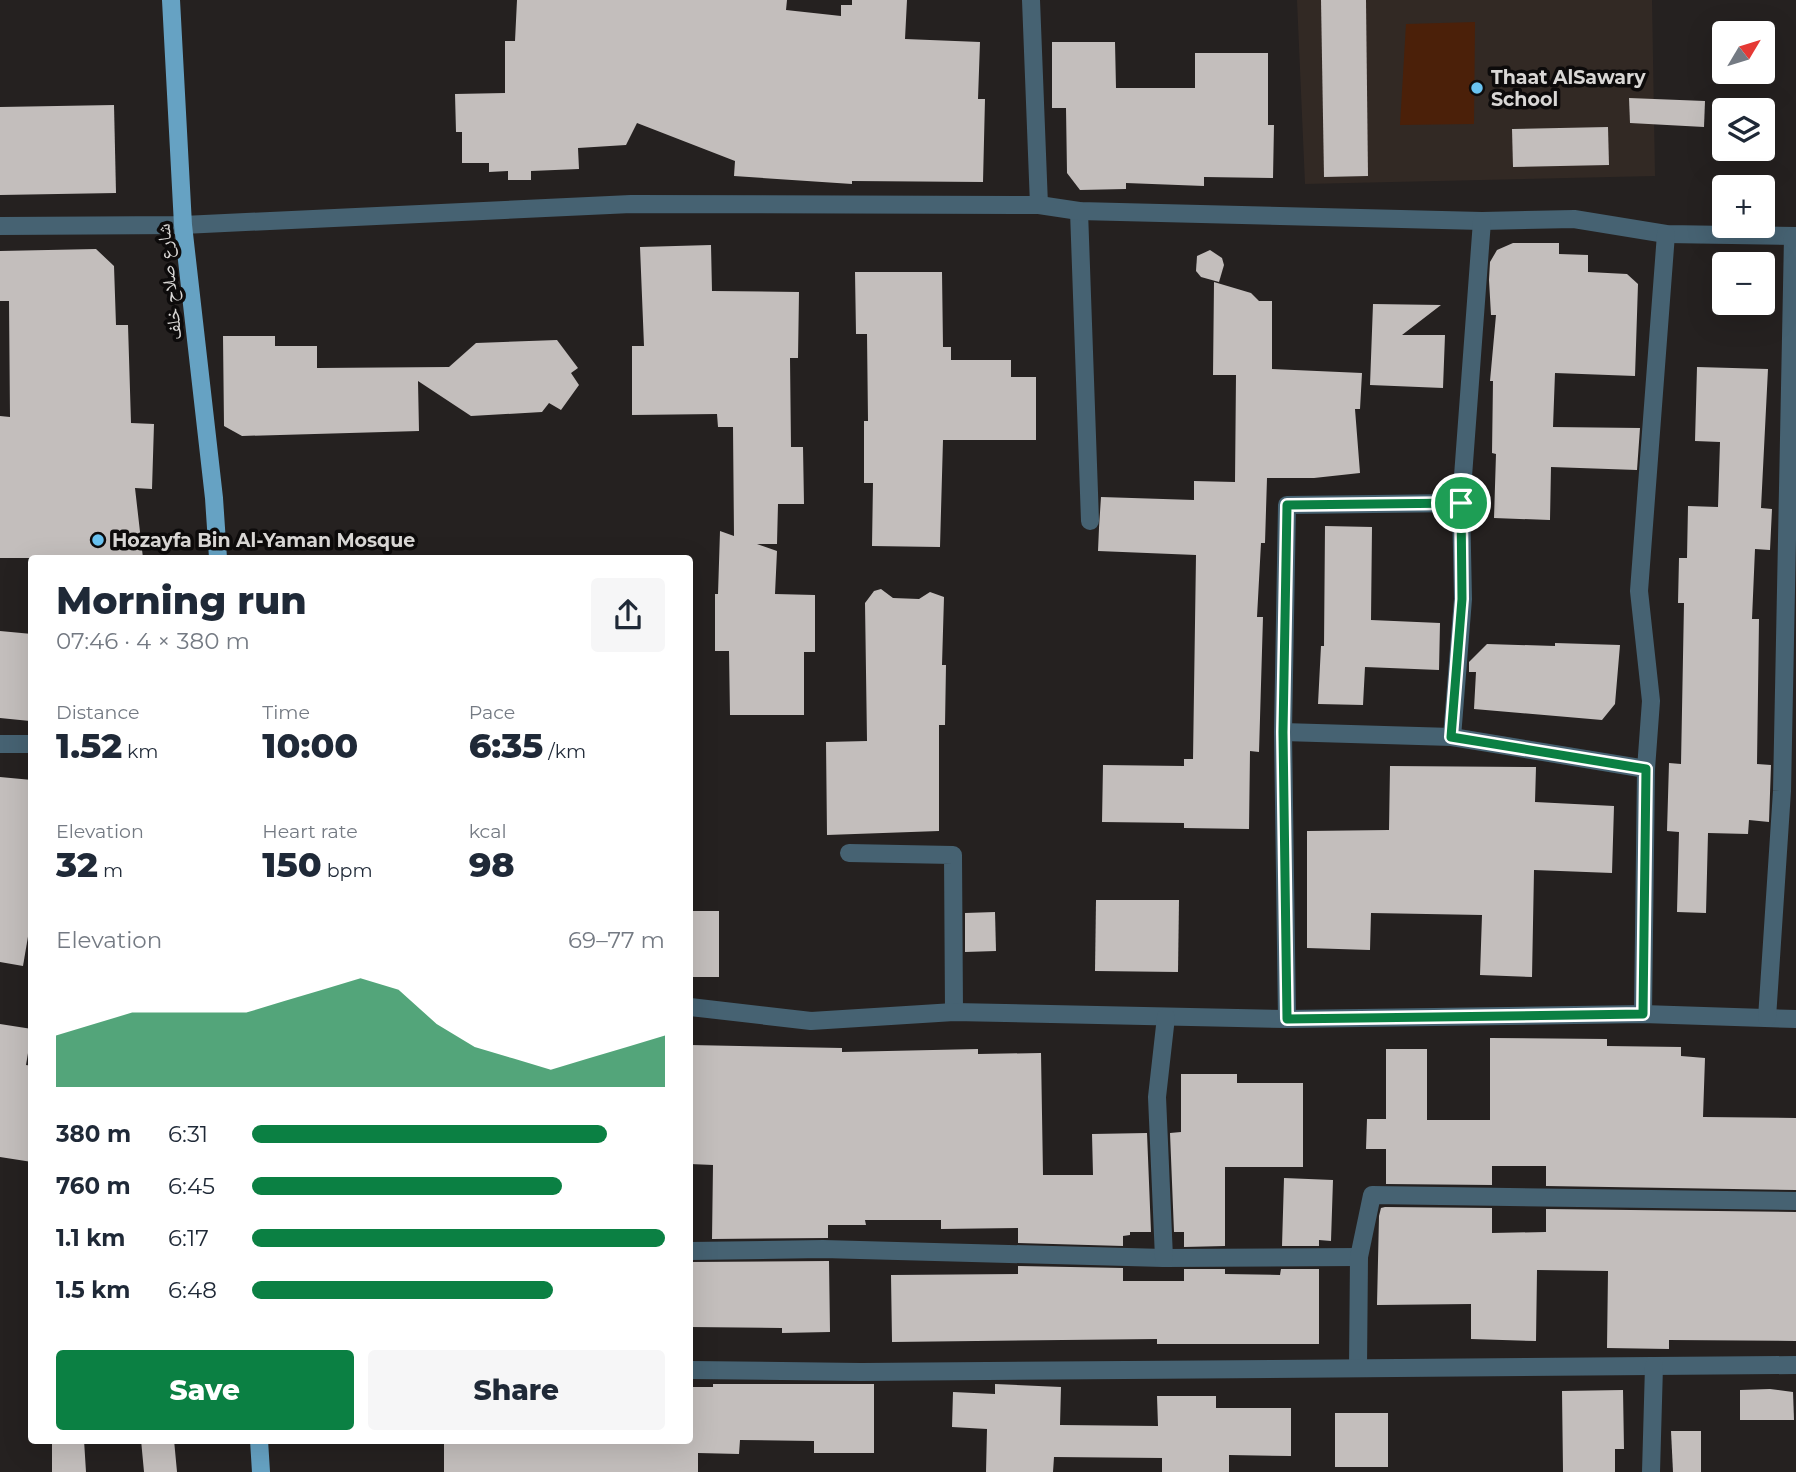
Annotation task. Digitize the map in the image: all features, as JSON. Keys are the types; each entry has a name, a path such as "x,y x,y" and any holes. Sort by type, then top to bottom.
{"main road":[{"name":"شارع صلاح خلف","path":"170,0 183,225 214,498 218,555"},
{"path":"258,1444 261,1472"}],"street":[{"path":"1031,0 1039,205"},
{"path":"0,226 183,225 631,204 1039,205 1079,211 1482,221 1574,219 1665,234 1794,237 1782,791 1767,1018"},
{"path":"1079,211 1090,521"},
{"path":"1451,737 1462,599 1461,503 1482,221"},
{"path":"1643,1014 1646,769 1651,701 1639,591 1665,234"},
{"path":"1287,1019 1283,732 1287,505 1461,503"},
{"path":"1283,732 1451,737 1646,769"},
{"path":"0,744 28,744"},
{"path":"849,853 953,855 954,1012"},
{"path":"693,1007 811,1021 954,1012 1287,1019 1643,1014 1796,1019"},
{"path":"1164,1258 1157,1097 1166,1017"},
{"path":"1359,1368 1359,1257 1372,1195 1796,1201"},
{"path":"693,1251 823,1250 1164,1258 1359,1257"},
{"path":"693,1370 861,1373 1796,1365"},
{"path":"1651,1472 1654,1366"}],"shaded area":[{"name":"Thaat AlSawary School","path":"1297,0 1652,0 1655,176 1305,184"},
{"path":"1475,22 1474,124 1400,125 1406,24"}],"building":[{"path":"517,0 787,0 786,10 841,16 841,5 852,5 852,0 907,0 905,39 980,42 978,99 985,99 983,182 852,181 852,184 734,176 735,161 637,123 626,145 578,148 579,169 531,171 531,180 508,180 508,171 489,172 489,163 462,163 462,132 456,132 455,94 505,93 505,41 515,41"},
{"path":"1321,0 1366,0 1368,176 1324,177"},
{"path":"1052,42 1115,42 1116,88 1195,88 1195,53 1268,53 1268,125 1274,125 1273,178 1204,177 1204,186 1126,183 1126,189 1080,190 1067,173 1066,108 1052,108"},
{"path":"1629,98 1705,101 1704,127 1630,123"},
{"path":"114,105 116,193 0,195 0,107"},
{"path":"1608,127 1609,165 1513,167 1512,129"},
{"path":"1513,243 1559,243 1559,254 1588,255 1588,272 1627,274 1638,284 1635,376 1555,373 1553,427 1640,428 1637,470 1551,467 1550,520 1494,518 1496,454 1492,453 1493,381 1490,381 1496,315 1491,315 1490,262 1497,250"},
{"path":"711,245 712,291 799,292 798,358 790,358 791,447 803,447 804,504 778,504 777,544 757,544 777,551 775,594 815,595 815,652 804,652 804,715 730,715 729,651 715,651 715,594 718,594 720,531 734,536 733,427 718,427 717,414 632,415 632,346 644,346 640,247"},
{"path":"96,249 114,266 116,325 128,325 131,423 154,424 152,489 135,488 143,555 28,555 28,558 0,558 0,416 10,417 9,301 0,301 0,251"},
{"path":"1210,250 1222,258 1224,265 1219,282 1201,277 1196,271 1197,256"},
{"path":"855,272 942,272 943,347 951,347 951,360 1011,360 1011,377 1036,377 1036,440 943,440 940,547 872,546 873,483 864,483 864,421 868,421 867,334 856,334"},
{"path":"1214,282 1251,293 1259,301 1272,301 1272,369 1362,373 1360,409 1355,409 1360,473 1314,478 1267,478 1265,543 1261,543 1257,617 1263,617 1259,752 1250,751 1249,829 1184,828 1184,823 1102,822 1103,765 1184,766 1184,759 1193,759 1196,555 1098,551 1099,528 1101,497 1194,500 1194,481 1235,482 1236,375 1213,375"},
{"path":"1373,304 1441,305 1402,335 1445,335 1443,388 1370,385"},
{"path":"223,336 275,336 275,346 317,346 317,368 449,367 476,343 557,340 578,368 571,373 579,385 561,410 549,403 542,412 471,416 418,381 419,431 242,436 224,426"},
{"path":"1697,367 1768,369 1761,508 1772,509 1770,550 1755,549 1752,619 1759,619 1757,764 1771,765 1769,822 1749,820 1748,834 1708,833 1706,913 1677,912 1679,832 1667,831 1669,763 1681,764 1684,603 1678,603 1679,558 1687,558 1688,506 1718,507 1720,442 1695,441"},
{"path":"1325,526 1372,527 1371,620 1440,623 1439,670 1365,667 1363,705 1318,704 1321,646 1324,646"},
{"path":"881,589 893,598 919,599 930,592 944,597 942,665 946,665 945,725 939,725 939,831 827,835 826,742 867,741 865,603 874,591"},
{"path":"0,631 28,634 28,721 0,718"},
{"path":"1555,643 1620,645 1615,704 1602,720 1474,709 1476,672 1469,672 1469,662 1487,644 1555,646"},
{"path":"1390,766 1536,767 1535,802 1614,806 1612,873 1534,870 1532,977 1480,975 1482,915 1371,913 1370,950 1307,948 1307,831 1389,830"},
{"path":"0,777 28,780 28,937 23,966 0,962"},
{"path":"1096,900 1179,900 1178,972 1095,971"},
{"path":"693,911 719,911 719,977 693,977"},
{"path":"995,912 996,951 965,952 965,913"},
{"path":"0,1024 28,1028 28,1161 0,1157"},
{"path":"1490,1038 1607,1039 1607,1046 1681,1047 1681,1056 1705,1058 1703,1117 1796,1118 1796,1190 1546,1186 1546,1166 1492,1166 1492,1185 1386,1184 1386,1149 1366,1149 1367,1119 1386,1119 1386,1049 1427,1049 1427,1120 1490,1120"},
{"path":"693,1045 842,1048 842,1052 978,1049 978,1054 1041,1053 1043,1175 1093,1175 1092,1134 1147,1133 1151,1232 1130,1232 1130,1235 1123,1236 1123,1246 1018,1243 1018,1228 941,1229 941,1220 865,1220 866,1225 828,1225 828,1238 712,1239 713,1165 693,1164"},
{"path":"1181,1074 1237,1074 1237,1083 1303,1083 1303,1167 1225,1167 1225,1246 1184,1247 1184,1232 1174,1232 1170,1133 1181,1132"},
{"path":"1284,1178 1333,1180 1331,1241 1319,1240 1319,1246 1282,1246"},
{"path":"1381,1208 1492,1208 1492,1233 1546,1232 1546,1209 1796,1212 1796,1341 1669,1340 1669,1349 1607,1348 1608,1271 1537,1270 1536,1341 1471,1339 1471,1304 1377,1305 1379,1216"},
{"path":"829,1261 830,1332 782,1333 782,1328 693,1327 693,1262"},
{"path":"1018,1266 1123,1268 1123,1281 1184,1281 1184,1269 1225,1269 1225,1274 1280,1275 1281,1269 1319,1269 1319,1344 1157,1344 1157,1339 892,1342 891,1275 1018,1274"},
{"path":"713,1384 874,1384 874,1453 814,1453 814,1441 740,1440 739,1454 698,1453 698,1472 444,1472 444,1444 693,1444 693,1387 713,1387"},
{"path":"995,1384 1061,1387 1060,1425 1158,1426 1157,1396 1216,1396 1216,1408 1291,1408 1291,1456 1229,1455 1229,1472 1162,1472 1162,1458 1054,1457 1053,1472 986,1472 987,1429 952,1427 953,1392 995,1394"},
{"path":"1770,1389 1793,1392 1794,1420 1740,1420 1740,1390"},
{"path":"1623,1390 1624,1449 1615,1449 1615,1472 1563,1472 1562,1391"},
{"path":"1335,1413 1388,1413 1388,1467 1335,1467"},
{"path":"1671,1431 1701,1431 1701,1472 1673,1472"},
{"path":"52,1444 84,1444 86,1472 52,1472"},
{"path":"141,1444 174,1444 177,1472 144,1472"}],"place":[{"name":"Thaat AlSawary School","path":"1477,88"},
{"name":"Hozayfa Bin Al-Yaman Mosque","path":"98,540"}],"route":[{"path":"1461,503 1462,599 1451,737 1646,769 1643,1014 1287,1019 1283,732 1287,505 1461,503"}]}
